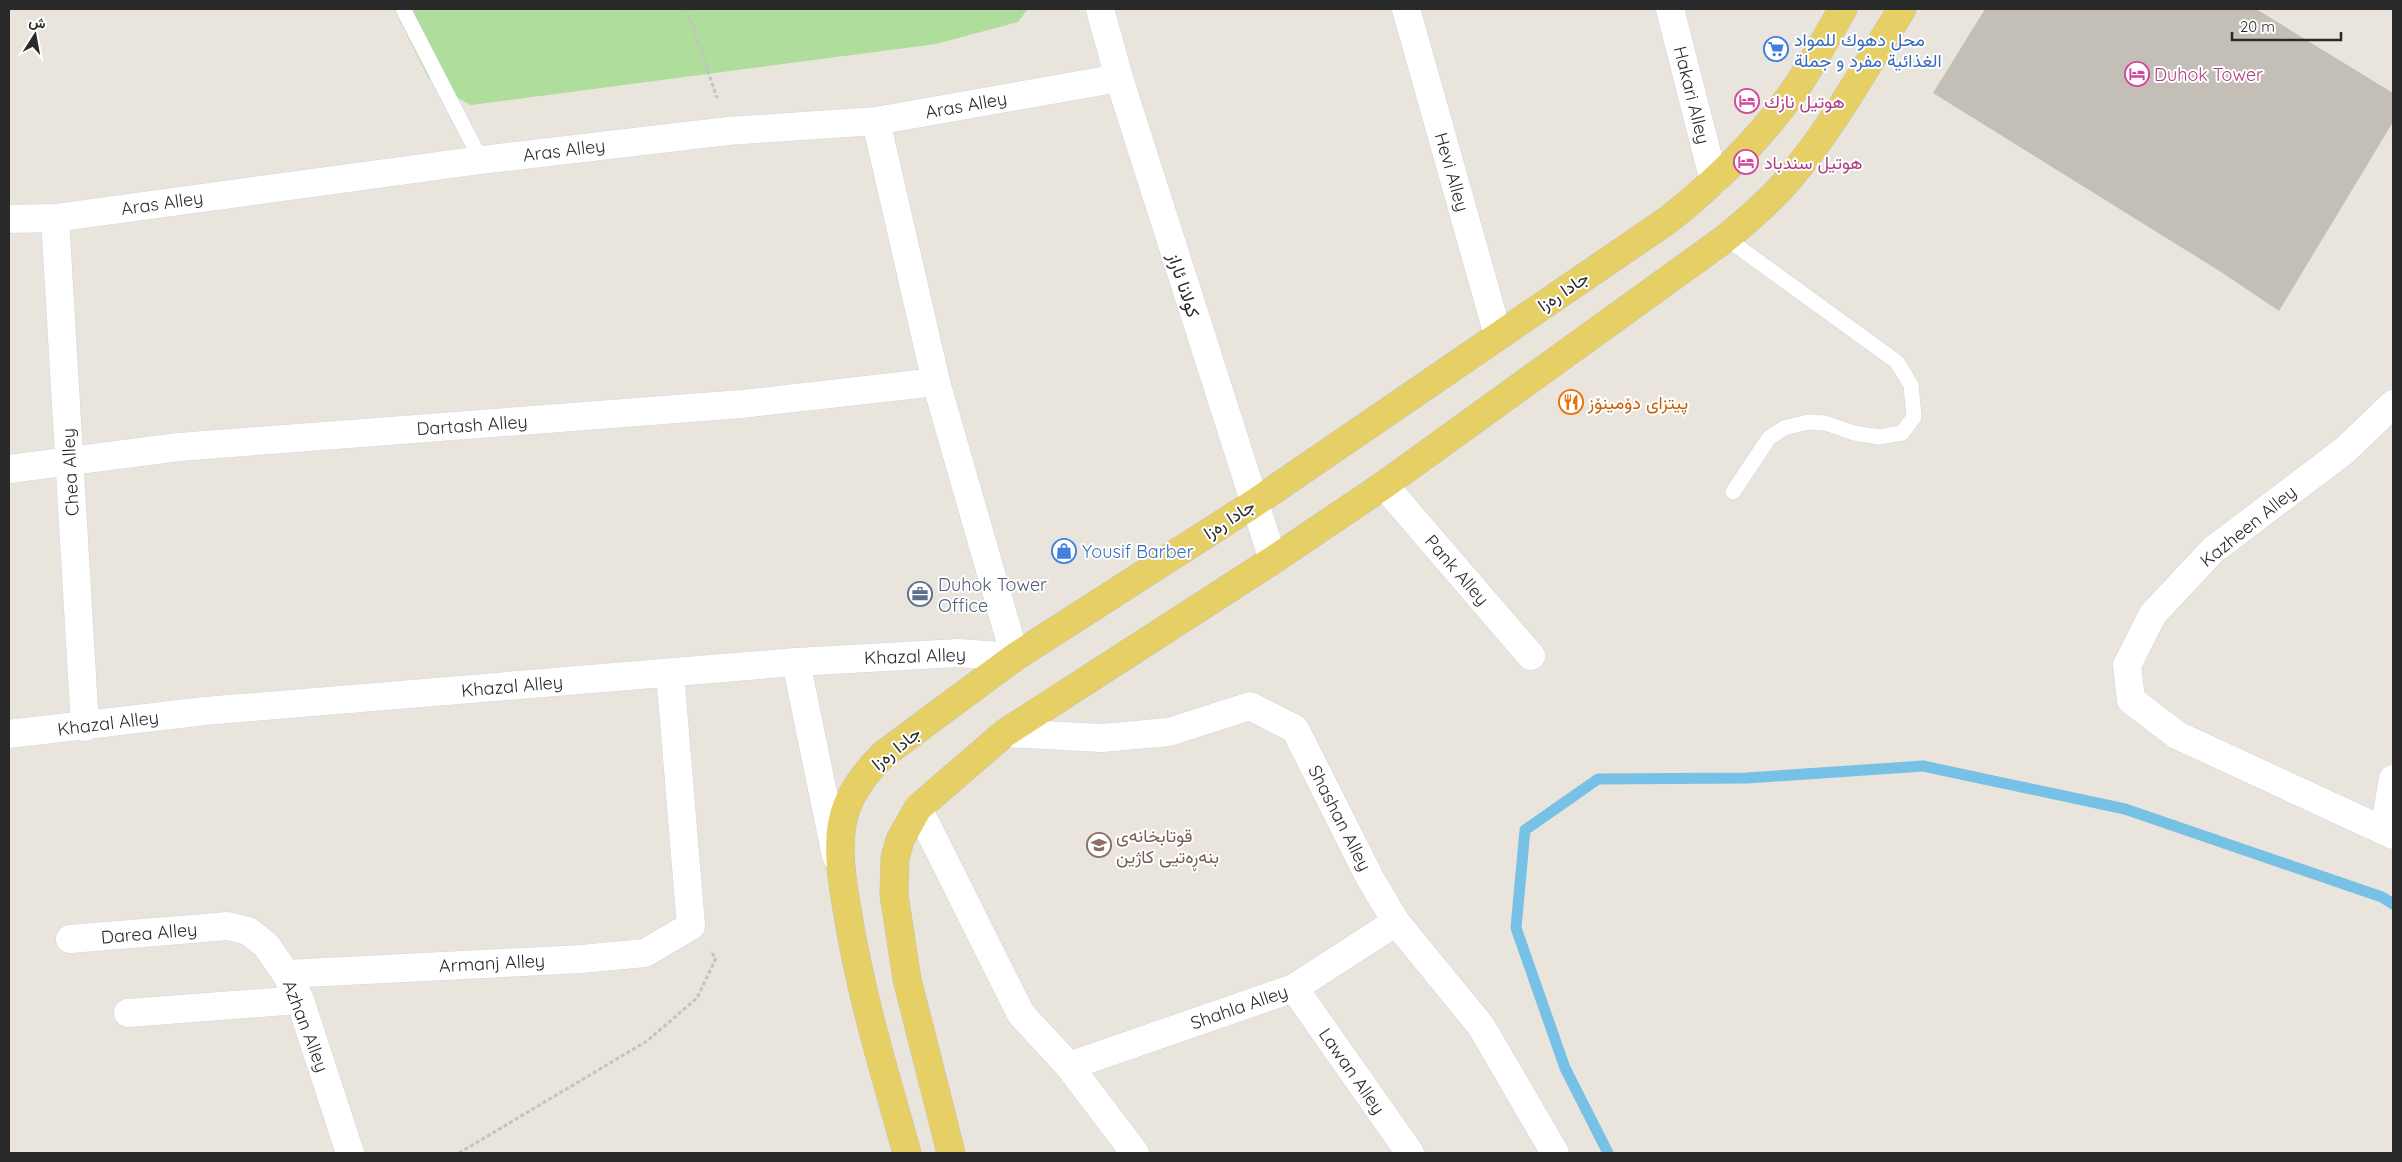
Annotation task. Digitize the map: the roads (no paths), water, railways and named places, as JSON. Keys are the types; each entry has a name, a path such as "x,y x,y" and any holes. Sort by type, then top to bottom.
{"main road":[{"name":"جادا ره‌زا","path":"907,1153 867,1009 846,906 840,844 842,824 848,804 857,785 869,769 884,754 1015,657 1254,504 1668,220 1714,181 1768,125 1799,84 1842,9"},
{"path":"951,1153 907,979 894,895 895,858 900,840 918,808 1005,733 1273,560 1384,485 1726,238 1758,211 1787,181 1813,148 1902,9"}],"street":[{"name":"کولانا ئاراز","path":"1100,9 1118,78 1273,560"},
{"name":"Hevi Alley","path":"1406,9 1498,335"},
{"name":"Hakari Alley","path":"1670,9 1714,181"},
{"name":"Aras Alley","path":"9,219 55,218 481,160 728,131 876,120 1118,78"},
{"path":"876,120 936,382 1015,657"},
{"name":"Chea Alley","path":"55,218 85,726"},
{"name":"Dartash Alley","path":"9,469 179,447 742,404 936,382"},
{"name":"Kazheen Alley","path":"2389,833 2177,736 2131,700 2127,665 2153,614 2213,550 2344,451 2393,404"},
{"name":"Pank Alley","path":"1384,485 1531,656"},
{"name":"Khazal Alley","path":"9,734 205,711 796,662 958,653 1015,657"},
{"path":"796,662 846,906"},
{"name":"Armanj Alley","path":"286,974 581,959 645,953 691,926 670,673"},
{"name":"Shashan Alley","path":"1005,733 1102,738 1169,732 1250,706 1295,729 1370,878 1396,922 1481,1026 1556,1153"},
{"path":"2389,833 2393,779"},
{"path":"918,808 1021,1014 1069,1066 1135,1153"},
{"name":"Shahla Alley","path":"1069,1066 1294,988 1396,922"},
{"name":"Darea Alley","path":"70,939 228,926"},
{"name":"Azhan Alley","path":"228,926 248,931 266,945 286,974 300,1000 350,1153"},
{"name":"Lawan Alley","path":"1294,988 1410,1153"},
{"path":"128,1012 300,1000"}],"lane":[{"path":"403,9 481,160"},
{"path":"1726,238 1897,362 1911,385 1914,417 1902,433 1879,437 1854,433 1825,423 1808,422 1784,428 1769,438 1733,492"}],"waterway":[{"path":"1608,1153 1565,1068 1516,928 1525,830 1598,779 1747,778 1923,766 2125,809 2382,897 2393,904"}],"place":[{"name":"محل دهوك للمواد الغذائية مفرد و جملة","path":"1776,49"},
{"name":"Duhok Tower","path":"2137,74"},
{"name":"هوتيل نازك","path":"1747,101"},
{"name":"هوتيل سندباد","path":"1746,162"},
{"name":"پیتزای دۆمینۆز","path":"1571,402"},
{"name":"Yousif Barber","path":"1064,551"},
{"name":"Duhok Tower Office","path":"920,594"},
{"name":"قوتابخانەی بنەڕەتیی کاژین","path":"1099,845"}]}
